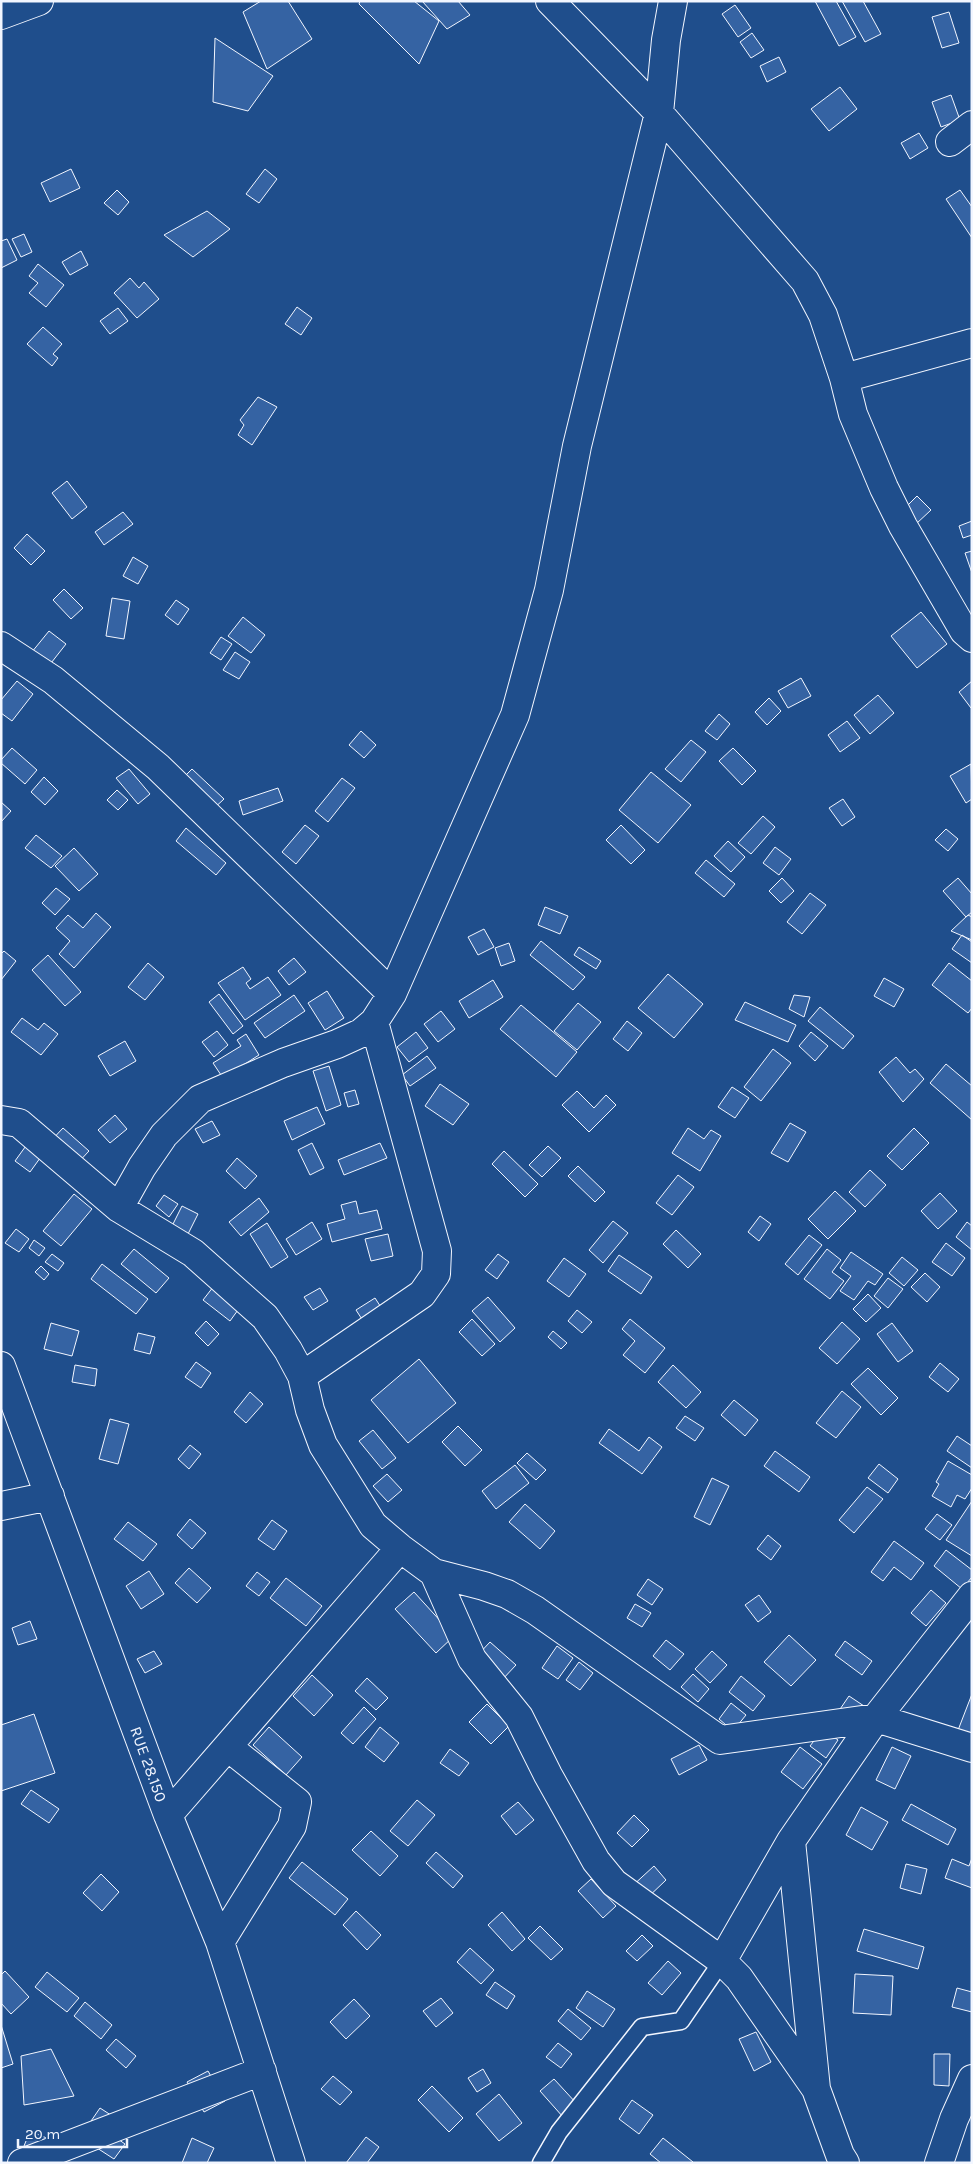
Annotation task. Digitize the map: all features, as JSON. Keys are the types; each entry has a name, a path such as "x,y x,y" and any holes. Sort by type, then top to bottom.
{"street":[{"path":"1,15 40,1"},
{"path":"550,1 659,113 805,281 823,315 844,378 853,414 903,526 964,631 972,638"},
{"path":"119,1208 142,1167 164,1135 200,1099 283,1063 337,1044 361,1033 374,1022 392,994 516,715 549,590 577,446 659,113 666,40 673,1"},
{"path":"950,142 972,125"},
{"path":"844,378 972,343"},
{"path":"1,646 53,680 158,767 392,994"},
{"path":"302,1376 422,1294 436,1274 437,1251 374,1022"},
{"path":"1,1120 20,1123 119,1208 193,1253 265,1317 288,1350 302,1376 310,1410 323,1445 373,1525 434,1573 507,1594 535,1610 720,1740 876,1718 972,1748"},
{"name":"RUE 28.150","path":"1,1366 168,1815 220,1942 291,2163"},
{"path":"1,1506 50,1496"},
{"path":"168,1815 400,1548"},
{"path":"434,1573 472,1659 519,1717 548,1775 596,1861 614,1883 722,1961 740,1978 816,2089"},
{"path":"722,1961 791,1840 876,1718 972,1596"},
{"path":"220,1942 292,1826 297,1802 228,1747"},
{"path":"791,1840 816,2089 840,2155 845,2163"},
{"path":"22,2163 262,2071"},
{"path":"939,2163 954,2119 972,2079"}],"lane":[{"path":"541,2163 559,2132 642,2027 681,2020 722,1961"}],"building":[{"path":"261,1 288,1 312,39 267,69 243,12"},
{"path":"360,1 414,1 439,21 419,64 359,4"},
{"path":"422,1 458,1 470,15 447,29"},
{"path":"815,1 836,1 856,37 839,46"},
{"path":"842,1 863,1 881,34 865,42"},
{"path":"735,5 751,28 738,37 722,14"},
{"path":"949,12 959,43 942,48 932,17"},
{"path":"752,33 764,50 751,58 740,42"},
{"path":"215,38 273,76 248,111 213,102"},
{"path":"779,57 786,72 767,82 760,66"},
{"path":"840,87 857,109 829,131 811,109"},
{"path":"951,95 960,120 941,127 932,102"},
{"path":"919,133 928,148 910,159 901,143"},
{"path":"71,169 80,188 50,202 41,183"},
{"path":"265,169 277,179 259,203 246,194"},
{"path":"117,190 129,202 118,215 104,203"},
{"path":"960,190 972,207 972,238 946,199"},
{"path":"207,211 230,229 193,257 164,235"},
{"path":"24,234 32,252 21,257 12,239"},
{"path":"7,239 17,260 1,268 1,241"},
{"path":"81,251 88,265 70,275 62,262"},
{"path":"38,264 64,285 46,307 29,293 38,283 29,276"},
{"path":"130,278 139,288 144,282 159,299 137,318 114,293"},
{"path":"297,307 312,318 301,335 285,324"},
{"path":"118,308 128,321 110,334 100,321"},
{"path":"43,327 62,344 53,354 58,358 52,366 27,344"},
{"path":"258,397 277,407 252,445 238,435 244,425 240,420"},
{"path":"67,481 87,507 72,519 52,493"},
{"path":"917,496 931,510 916,524 903,510"},
{"path":"123,512 133,524 104,545 95,532"},
{"path":"972,521 972,535 963,538 959,526"},
{"path":"27,534 45,551 31,565 14,548"},
{"path":"972,551 972,573 965,553"},
{"path":"133,557 148,566 138,584 123,576"},
{"path":"64,589 83,608 71,619 53,600"},
{"path":"112,598 130,601 124,639 106,636"},
{"path":"176,600 189,609 178,625 165,615"},
{"path":"921,612 947,644 917,668 891,636"},
{"path":"243,617 265,635 251,653 228,636"},
{"path":"49,631 66,644 44,672 27,658"},
{"path":"221,637 232,644 221,660 210,653"},
{"path":"235,652 250,662 239,679 223,670"},
{"path":"801,678 811,696 788,708 778,691"},
{"path":"17,681 33,694 12,721 1,713 1,700"},
{"path":"972,681 972,707 971,708 959,692"},
{"path":"878,695 894,713 870,734 854,715"},
{"path":"769,698 781,711 767,725 755,712"},
{"path":"719,714 730,724 717,740 705,731"},
{"path":"847,721 860,738 840,752 828,735"},
{"path":"361,731 376,745 364,758 349,745"},
{"path":"691,740 706,752 681,782 665,769"},
{"path":"12,748 37,770 25,784 1,763 1,760"},
{"path":"733,748 756,771 742,785 719,761"},
{"path":"971,764 972,799 966,803 950,776"},
{"path":"129,769 150,794 138,804 116,778"},
{"path":"192,769 224,799 211,811 180,781"},
{"path":"651,772 691,805 658,843 619,810"},
{"path":"44,777 58,791 45,805 31,792"},
{"path":"342,778 355,788 328,822 315,811"},
{"path":"278,788 283,801 243,815 239,801"},
{"path":"117,790 128,800 118,810 107,800"},
{"path":"843,799 855,817 842,826 829,808"},
{"path":"1,802 11,811 1,822"},
{"path":"763,816 775,827 751,854 738,843"},
{"path":"305,825 319,836 296,864 282,852"},
{"path":"621,825 645,850 631,864 606,840"},
{"path":"186,828 226,863 216,875 176,841"},
{"path":"946,829 958,839 948,851 935,840"},
{"path":"36,835 62,856 51,868 25,848"},
{"path":"728,841 745,857 731,872 714,856"},
{"path":"775,847 791,859 779,875 763,863"},
{"path":"74,848 98,874 79,891 55,866"},
{"path":"706,860 735,884 724,897 695,873"},
{"path":"782,878 794,891 781,903 769,891"},
{"path":"958,878 972,894 972,912 966,917 943,891"},
{"path":"56,888 70,899 55,915 42,903"},
{"path":"810,893 826,905 802,934 787,922"},
{"path":"545,907 568,916 560,934 538,925"},
{"path":"96,913 111,927 74,968 59,954 70,941 56,928 68,915 83,928"},
{"path":"968,915 972,917 972,940 951,931"},
{"path":"484,929 494,947 478,955 468,937"},
{"path":"962,935 972,942 972,963 952,949"},
{"path":"541,941 585,977 573,990 530,955"},
{"path":"509,943 515,961 501,966 495,948"},
{"path":"579,947 601,961 596,969 574,955"},
{"path":"4,951 16,961 1,980 1,954"},
{"path":"48,955 81,992 65,1006 32,970"},
{"path":"294,958 306,972 289,985 278,971"},
{"path":"148,963 164,977 145,1000 128,987"},
{"path":"949,963 972,981 972,1008 968,1013 932,985"},
{"path":"243,967 251,979 246,983 250,989 268,977 281,995 245,1020 218,983"},
{"path":"668,974 703,1004 674,1038 638,1008"},
{"path":"884,978 904,989 894,1007 874,996"},
{"path":"493,980 503,997 469,1018 459,1001"},
{"path":"327,991 344,1018 325,1030 308,1003"},
{"path":"219,994 243,1026 233,1034 209,1002"},
{"path":"294,995 305,1011 265,1038 254,1023"},
{"path":"794,995 810,997 804,1017 789,1009"},
{"path":"745,1002 796,1025 788,1042 735,1020"},
{"path":"578,1003 601,1022 577,1050 554,1031"},
{"path":"521,1005 577,1052 556,1077 500,1029"},
{"path":"820,1007 854,1036 843,1049 808,1021"},
{"path":"441,1011 455,1029 438,1042 424,1024"},
{"path":"22,1018 38,1030 44,1023 58,1034 41,1055 11,1032"},
{"path":"627,1021 642,1033 628,1051 613,1039"},
{"path":"217,1031 228,1045 214,1057 202,1042"},
{"path":"416,1032 428,1048 409,1062 397,1047"},
{"path":"811,1032 828,1046 815,1061 799,1046"},
{"path":"246,1034 259,1055 223,1078 213,1063 241,1046 237,1040"},
{"path":"125,1041 136,1061 110,1076 98,1056"},
{"path":"773,1049 791,1063 761,1101 744,1087"},
{"path":"427,1056 436,1068 410,1086 402,1075"},
{"path":"896,1057 910,1073 915,1069 924,1079 903,1102 879,1072"},
{"path":"946,1064 972,1086 972,1120 930,1083"},
{"path":"329,1066 341,1105 326,1111 313,1071"},
{"path":"440,1084 469,1104 453,1125 425,1106"},
{"path":"732,1087 749,1098 735,1118 718,1107"},
{"path":"355,1090 359,1104 348,1107 344,1093"},
{"path":"577,1091 594,1108 606,1095 616,1105 589,1132 562,1105"},
{"path":"317,1107 325,1124 292,1140 284,1121"},
{"path":"115,1115 127,1129 110,1143 98,1130"},
{"path":"212,1121 220,1135 203,1143 195,1129"},
{"path":"790,1123 806,1132 788,1162 771,1153"},
{"path":"63,1128 89,1151 74,1167 48,1144"},
{"path":"688,1128 704,1139 711,1130 721,1136 700,1171 672,1153"},
{"path":"914,1128 929,1143 902,1170 887,1156"},
{"path":"28,1143 43,1154 30,1172 15,1161"},
{"path":"312,1143 324,1168 310,1175 298,1150"},
{"path":"380,1143 387,1158 344,1175 338,1160"},
{"path":"548,1146 561,1158 542,1177 529,1165"},
{"path":"504,1151 538,1184 525,1197 492,1164"},
{"path":"237,1158 257,1176 245,1189 226,1171"},
{"path":"578,1166 605,1192 595,1202 568,1176"},
{"path":"870,1170 886,1185 865,1207 849,1192"},
{"path":"678,1175 694,1187 672,1215 656,1203"},
{"path":"835,1191 856,1211 828,1239 808,1219"},
{"path":"940,1193 957,1211 938,1229 921,1211"},
{"path":"74,1194 92,1209 61,1246 43,1231"},
{"path":"164,1195 178,1204 169,1217 156,1206"},
{"path":"259,1198 269,1212 241,1236 229,1222"},
{"path":"356,1201 359,1214 377,1210 382,1229 332,1242 327,1224 345,1219 341,1205"},
{"path":"182,1206 198,1214 181,1248 165,1240"},
{"path":"760,1216 771,1224 759,1241 748,1232"},
{"path":"613,1221 628,1233 603,1263 589,1250"},
{"path":"312,1222 322,1239 296,1255 286,1239"},
{"path":"967,1222 972,1226 972,1250 956,1237"},
{"path":"267,1223 288,1257 271,1268 250,1234"},
{"path":"16,1229 29,1239 19,1252 5,1243"},
{"path":"676,1230 701,1254 688,1268 663,1244"},
{"path":"388,1234 393,1256 371,1261 365,1239"},
{"path":"809,1235 822,1245 798,1275 785,1264"},
{"path":"34,1240 45,1248 39,1256 29,1248"},
{"path":"946,1243 965,1258 952,1276 932,1262"},
{"path":"134,1249 169,1278 156,1293 121,1264"},
{"path":"827,1249 841,1260 832,1272 844,1281 830,1299 804,1279"},
{"path":"851,1252 883,1274 875,1285 868,1281 854,1300 840,1291 851,1276 840,1268"},
{"path":"52,1254 64,1263 58,1271 45,1262"},
{"path":"498,1254 509,1262 497,1279 485,1270"},
{"path":"619,1255 652,1277 641,1294 608,1271"},
{"path":"902,1257 918,1270 904,1286 889,1273"},
{"path":"564,1258 586,1274 569,1297 547,1281"},
{"path":"102,1264 148,1299 136,1314 91,1279"},
{"path":"41,1266 49,1274 44,1280 35,1272"},
{"path":"925,1273 940,1287 927,1302 911,1287"},
{"path":"888,1278 903,1289 888,1308 874,1296"},
{"path":"217,1282 243,1303 230,1321 203,1300"},
{"path":"320,1288 328,1301 313,1310 304,1297"},
{"path":"868,1294 881,1308 866,1322 853,1309"},
{"path":"488,1297 515,1328 500,1342 472,1311"},
{"path":"375,1298 386,1315 367,1327 356,1310"},
{"path":"577,1310 592,1322 582,1333 568,1321"},
{"path":"472,1319 495,1344 482,1356 459,1332"},
{"path":"630,1319 665,1348 645,1373 623,1355 635,1341 622,1329"},
{"path":"206,1321 219,1334 208,1346 195,1333"},
{"path":"842,1322 860,1339 837,1364 819,1348"},
{"path":"51,1323 79,1331 72,1356 44,1349"},
{"path":"892,1323 913,1351 898,1362 877,1334"},
{"path":"553,1331 567,1343 561,1349 548,1337"},
{"path":"138,1333 155,1337 150,1354 134,1350"},
{"path":"419,1359 456,1403 408,1443 371,1400"},
{"path":"196,1362 211,1373 201,1388 185,1377"},
{"path":"940,1363 959,1379 948,1392 929,1377"},
{"path":"75,1365 97,1369 95,1386 72,1382"},
{"path":"673,1365 701,1392 686,1408 658,1382"},
{"path":"868,1368 898,1398 881,1415 851,1384"},
{"path":"842,1391 861,1407 836,1438 816,1423"},
{"path":"250,1392 263,1404 246,1423 234,1412"},
{"path":"734,1400 758,1420 745,1436 721,1415"},
{"path":"685,1416 704,1428 695,1441 676,1428"},
{"path":"110,1419 129,1424 118,1464 99,1459"},
{"path":"458,1426 482,1450 465,1466 442,1442"},
{"path":"609,1429 639,1451 649,1437 662,1447 642,1474 599,1443"},
{"path":"373,1430 396,1458 382,1469 359,1441"},
{"path":"957,1436 972,1446 972,1468 947,1451"},
{"path":"190,1445 201,1454 189,1469 178,1459"},
{"path":"775,1451 810,1477 799,1492 764,1466"},
{"path":"527,1453 546,1470 536,1480 517,1463"},
{"path":"948,1461 972,1475 972,1488 965,1499 957,1495 951,1507 932,1496 939,1484 936,1482"},
{"path":"879,1464 898,1479 888,1493 868,1478"},
{"path":"515,1465 529,1483 496,1509 482,1491"},
{"path":"387,1474 402,1490 388,1502 373,1486"},
{"path":"712,1478 729,1486 710,1525 694,1517"},
{"path":"867,1487 883,1499 854,1533 839,1520"},
{"path":"972,1501 972,1556 946,1540"},
{"path":"525,1504 555,1531 540,1549 509,1522"},
{"path":"937,1514 952,1525 940,1540 925,1529"},
{"path":"190,1519 206,1533 192,1549 177,1535"},
{"path":"272,1520 287,1531 274,1550 258,1539"},
{"path":"128,1522 157,1544 143,1561 114,1539"},
{"path":"768,1535 781,1546 771,1560 757,1549"},
{"path":"894,1541 924,1563 911,1580 894,1567 883,1581 871,1572"},
{"path":"946,1550 972,1570 972,1577 962,1589 934,1566"},
{"path":"189,1568 211,1588 197,1603 175,1583"},
{"path":"149,1571 164,1594 141,1609 126,1586"},
{"path":"257,1572 270,1582 259,1596 246,1586"},
{"path":"286,1578 322,1606 306,1626 270,1598"},
{"path":"648,1579 663,1589 652,1605 637,1595"},
{"path":"931,1590 946,1603 926,1626 911,1613"},
{"path":"414,1592 454,1636 436,1653 395,1609"},
{"path":"759,1595 771,1612 758,1622 745,1605"},
{"path":"635,1604 651,1613 642,1627 627,1618"},
{"path":"30,1621 37,1639 18,1645 12,1628"},
{"path":"789,1635 816,1660 791,1686 764,1662"},
{"path":"666,1640 684,1654 670,1670 653,1656"},
{"path":"845,1641 872,1661 862,1675 835,1655"},
{"path":"490,1642 516,1665 501,1681 475,1658"},
{"path":"557,1646 573,1658 558,1679 542,1668"},
{"path":"154,1651 162,1664 145,1673 137,1659"},
{"path":"712,1651 727,1665 710,1683 695,1669"},
{"path":"579,1662 593,1673 580,1690 566,1680"},
{"path":"693,1674 709,1689 698,1702 681,1687"},
{"path":"312,1675 333,1695 314,1716 293,1696"},
{"path":"741,1676 765,1696 753,1711 729,1692"},
{"path":"367,1678 388,1698 376,1710 355,1691"},
{"path":"972,1694 972,1745 955,1738"},
{"path":"849,1696 864,1706 836,1715"},
{"path":"731,1703 746,1715 733,1731 719,1719"},
{"path":"487,1704 509,1726 491,1744 469,1722"},
{"path":"364,1707 376,1719 353,1744 341,1733"},
{"path":"34,1714 55,1773 1,1791 1,1725"},
{"path":"269,1727 302,1757 286,1775 253,1745"},
{"path":"380,1727 399,1743 384,1762 365,1747"},
{"path":"823,1729 838,1740 826,1758 810,1746"},
{"path":"699,1745 707,1760 679,1775 671,1759"},
{"path":"800,1747 822,1764 803,1789 781,1772"},
{"path":"892,1747 911,1756 895,1789 876,1780"},
{"path":"450,1749 469,1763 459,1776 440,1763"},
{"path":"31,1790 59,1809 49,1823 21,1804"},
{"path":"417,1800 435,1815 408,1846 390,1831"},
{"path":"518,1802 534,1820 516,1835 501,1816"},
{"path":"911,1804 956,1829 948,1845 902,1820"},
{"path":"861,1807 888,1822 872,1850 846,1835"},
{"path":"634,1815 649,1830 632,1847 617,1833"},
{"path":"371,1831 398,1856 380,1876 352,1850"},
{"path":"436,1852 463,1876 453,1888 426,1863"},
{"path":"972,1858 972,1888 945,1878 952,1859 969,1866"},
{"path":"302,1862 348,1899 335,1915 289,1878"},
{"path":"906,1864 927,1869 921,1894 900,1888"},
{"path":"654,1866 666,1880 643,1902 630,1888"},
{"path":"101,1874 119,1892 102,1911 83,1893"},
{"path":"591,1879 616,1906 603,1918 578,1891"},
{"path":"356,1911 381,1935 367,1950 343,1925"},
{"path":"502,1912 525,1939 512,1951 488,1925"},
{"path":"540,1926 563,1949 551,1960 528,1938"},
{"path":"864,1929 924,1947 918,1969 857,1951"},
{"path":"642,1935 653,1946 637,1961 626,1951"},
{"path":"470,1948 494,1970 481,1984 457,1962"},
{"path":"668,1961 681,1973 662,1995 648,1983"},
{"path":"5,1971 29,1997 11,2014 1,2003 1,1975"},
{"path":"47,1972 79,1998 67,2012 35,1987"},
{"path":"855,1974 893,1976 891,2015 853,2013"},
{"path":"495,1982 515,1996 507,2009 486,1995"},
{"path":"957,1988 972,1992 972,2012 952,2007"},
{"path":"587,1991 615,2009 603,2027 576,2008"},
{"path":"441,1998 453,2013 436,2027 423,2011"},
{"path":"354,1999 370,2016 346,2039 330,2022"},
{"path":"85,2002 112,2025 101,2039 74,2016"},
{"path":"568,2009 591,2028 581,2040 558,2021"},
{"path":"1,2025 13,2064 1,2068"},
{"path":"756,2032 771,2062 754,2071 739,2039"},
{"path":"116,2039 136,2056 126,2068 106,2050"},
{"path":"558,2043 572,2054 561,2068 546,2057"},
{"path":"51,2049 74,2096 24,2105 21,2056"},
{"path":"934,2054 950,2054 949,2086 934,2085"},
{"path":"483,2069 491,2083 477,2092 468,2078"},
{"path":"208,2071 225,2101 204,2112 187,2082"},
{"path":"333,2076 352,2092 340,2105 321,2089"},
{"path":"554,2079 577,2104 563,2117 540,2091"},
{"path":"432,2086 463,2118 449,2132 418,2100"},
{"path":"499,2094 522,2123 499,2141 476,2114"},
{"path":"632,2100 653,2115 639,2134 619,2119"},
{"path":"100,2108 117,2119 108,2132 125,2144 114,2159 80,2137"},
{"path":"30,2131 49,2139 42,2154 24,2146"},
{"path":"366,2137 379,2147 367,2163 346,2163"},
{"path":"192,2138 214,2148 207,2163 182,2163"},
{"path":"663,2138 693,2163 661,2163 650,2154"}]}
